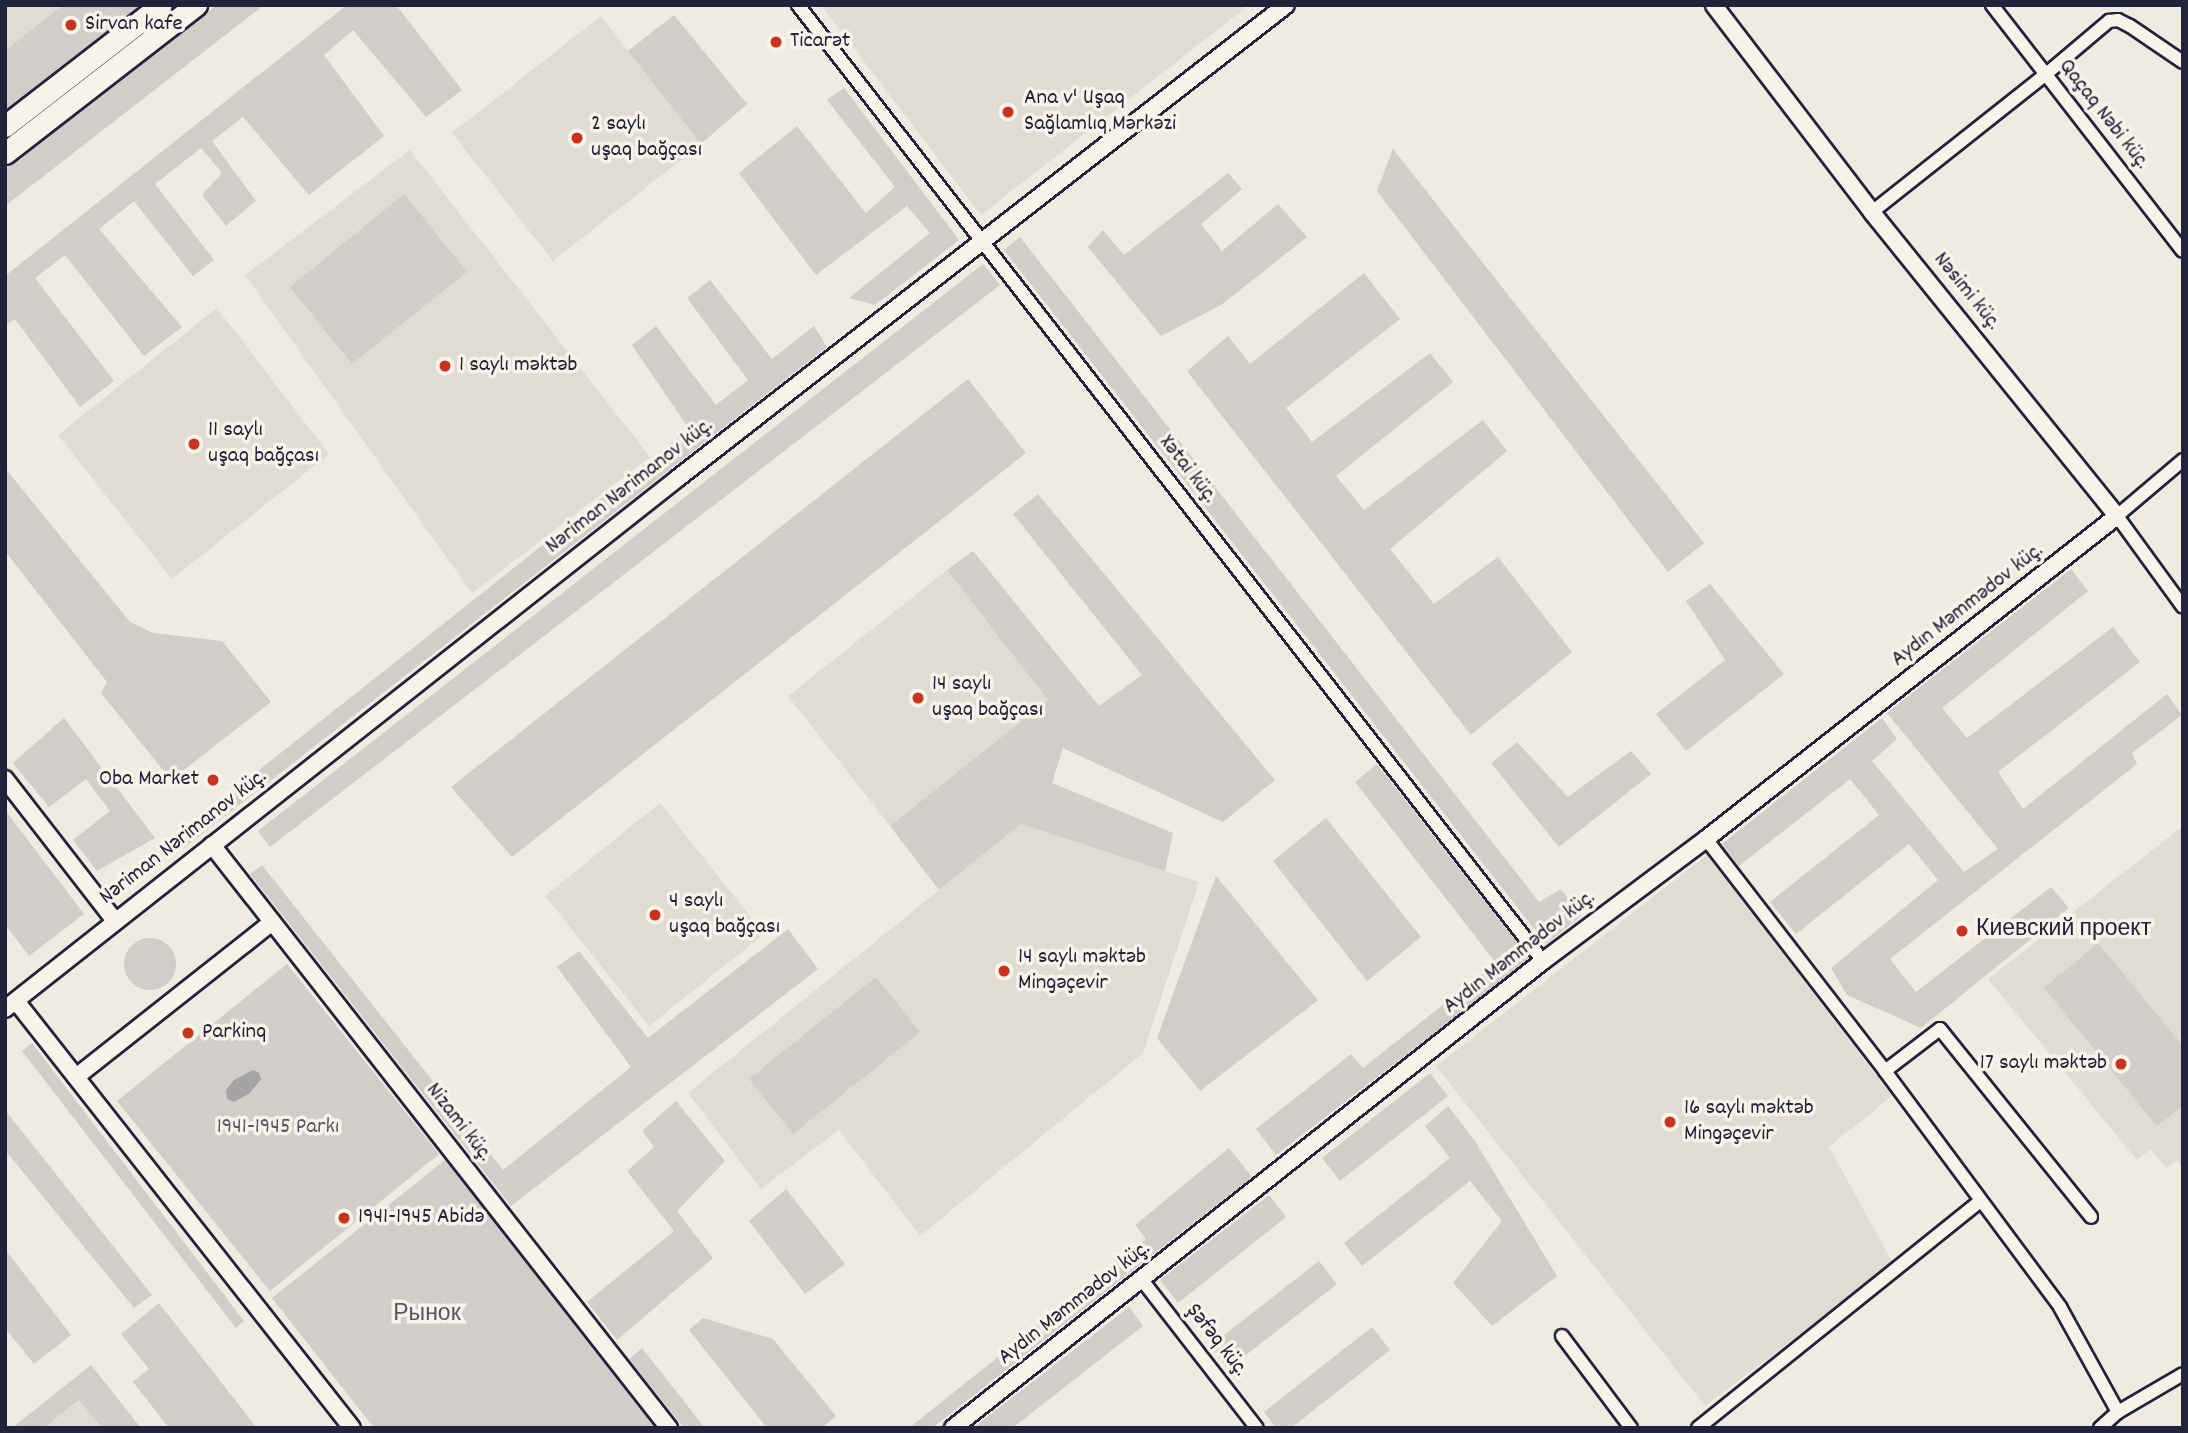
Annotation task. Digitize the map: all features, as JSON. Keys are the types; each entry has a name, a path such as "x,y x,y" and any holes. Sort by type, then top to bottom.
{"main road":[{"path":"5,126 160,5"},
{"path":"5,153 196,5"}],"street":[{"name":"Xətai küç.","path":"798,5 1543,961"},
{"name":"Nəriman Nərimanov küç.","path":"10,1005 1286,5"},
{"name":"Nəsimi küç.","path":"1714,5 1872,212 2117,516 2183,607"},
{"name":"Qaçaq Nəbi küç.","path":"1992,5 2183,251"},
{"path":"1872,212 2045,75 2109,20 2118,20 2130,26 2183,62"},
{"path":"2117,516 2183,460"},
{"name":"Aydın Məmmədov küç.","path":"953,1428 1543,961 1706,839 2117,516"},
{"path":"5,779 115,921"},
{"path":"1706,839 1885,1071 1979,1202 2060,1307 2118,1412"},
{"name":"Nizami küç.","path":"212,845 669,1428"},
{"path":"76,1077 272,922"},
{"path":"10,1005 76,1077 352,1428"},
{"path":"1885,1071 1940,1029 2091,1217"},
{"path":"1698,1428 1979,1202"},
{"name":"Şəfəq küç.","path":"1142,1280 1257,1428"},
{"path":"1562,1336 1632,1428"},
{"path":"2100,1428 2118,1412 2183,1374"}],"shaded area":[{"path":"5,5 110,5 5,81"},
{"name":"Ana v' Uşaq Sağlamlıq Mərkəzi","path":"821,5 1242,5 1244,9 981,215"},
{"name":"2 saylı uşaq bağçası","path":"601,16 701,144 553,261 452,133"},
{"name":"1 saylı məktəb","path":"410,150 650,457 472,593 245,275"},
{"name":"11 saylı uşaq bağçası","path":"217,308 329,454 172,579 58,435"},
{"name":"14 saylı uşaq bağçası","path":"947,570 1049,700 890,826 788,696"},
{"name":"4 saylı uşaq bağçası","path":"660,803 764,934 649,1026 545,896"},
{"name":"14 saylı məktəb Mingəçevir","path":"1021,824 1199,882 1143,1053 920,1236 839,1130 761,1189 688,1093"},
{"name":"17 saylı məktəb","path":"2183,826 2183,1168 2177,1161 2166,1168 2151,1149 2137,1160 1988,979"},
{"name":"16 saylı məktəb Mingəçevir","path":"1707,855 1892,1096 1829,1147 1893,1263 1705,1406 1436,1066"},
{"path":"253,1070 259,1073 261,1079 250,1093 234,1102 227,1099 226,1090 234,1080"},
{"path":"80,1400 102,1428 44,1428"}],"green space":[{"path":"63,5 142,5 5,112 5,51"},
{"path":"217,5 264,5 5,206 5,169"},
{"path":"347,5 396,5 462,90 426,117 353,30 324,55 384,136 309,195 243,117 212,141 256,201 226,226 202,195 222,173 201,148 155,184 214,260 193,276 134,201 99,229 182,327 144,356 65,255 35,278 114,381 80,407 15,319 5,325 5,276"},
{"path":"674,15 747,104 701,144 628,51"},
{"path":"844,88 959,240 875,305 849,298 930,233 907,206 816,275 739,173 797,126 866,213 895,187 827,100"},
{"path":"1393,149 1704,543 1668,572 1377,191"},
{"path":"1228,173 1242,189 1201,224 1222,251 1278,204 1307,237 1221,305 1161,336 1088,247 1103,230 1124,255"},
{"path":"404,194 467,272 352,364 290,287"},
{"path":"1020,237 1539,902 1561,889 1581,916 1546,944 1004,250"},
{"path":"983,264 1000,285 270,847 258,831"},
{"path":"1364,273 1400,319 1286,408 1312,442 1430,353 1453,382 1336,476 1364,510 1483,420 1507,451 1390,549 1434,604 1498,557 1572,652 1471,735 1187,371 1228,336 1250,364"},
{"path":"710,280 772,359 814,326 827,347 184,848 176,836 689,429 632,345 656,326 716,405 748,380 687,298"},
{"path":"968,379 1026,453 512,857 451,787"},
{"path":"5,468 130,622 153,633 222,641 271,702 171,780 101,693 107,682 5,551"},
{"path":"1038,494 1275,780 1223,822 1063,748 1052,783 1173,833 1165,871 1021,824 939,890 890,826 1048,700 947,570 973,551 1099,706 1142,675 1013,514"},
{"path":"2071,569 2088,591 1942,708 1967,738 2113,627 2140,662 1998,772 2023,809 2167,694 2182,715 2132,753 2137,764 1890,959 1916,992 2051,887 2069,908 1921,1028 1847,995 1831,968 1938,880 1909,844 1796,934 1770,902 1879,815 1850,779 1739,866 1722,844 1882,718 1897,739 1872,761 1964,872 1998,849 1887,713"},
{"path":"1710,584 1784,674 1686,751 1656,714 1725,660 1686,601"},
{"path":"64,718 155,838 97,871 73,840 110,811 86,779 49,807 13,763"},
{"path":"1517,742 1568,797 1631,751 1651,774 1559,847 1491,763"},
{"path":"1377,764 1530,959 1276,1155 1256,1129 1351,1054 1363,1068 1496,963 1355,782"},
{"path":"5,810 84,914 29,956 5,924"},
{"path":"1326,818 1421,937 1367,981 1273,861"},
{"path":"262,865 503,1170 631,1067 557,967 579,951 648,1038 788,929 818,969 511,1206 250,874"},
{"path":"1216,876 1318,1000 1200,1091 1157,1038"},
{"path":"150,938 160,940 168,946 174,954 174,974 168,982 160,988 150,990 140,988 132,982 126,974 124,964 126,954 132,946 140,940"},
{"path":"2098,943 2183,1046 2183,1105 2157,1126 2044,988"},
{"name":"1941-1945 Parkı","path":"287,964 439,1154 270,1291 117,1101"},
{"path":"876,977 920,1032 793,1134 749,1079"},
{"path":"32,1043 244,1321 236,1328 22,1051"},
{"path":"1430,1073 1448,1096 1340,1181 1322,1158"},
{"path":"676,1101 725,1161 677,1211 713,1258 617,1340 587,1302 674,1231 627,1171 654,1147 642,1131"},
{"path":"1448,1106 1475,1141 1557,1276 1492,1326 1453,1283 1502,1221 1470,1181 1362,1266 1344,1243 1450,1158 1425,1126"},
{"path":"5,1110 152,1295 134,1308 5,1150"},
{"path":"1229,1148 1252,1177 932,1428 909,1428 1146,1239 1135,1225"},
{"name":"Рынок","path":"445,1160 657,1428 374,1428 272,1298"},
{"path":"786,1189 845,1264 805,1294 749,1221"},
{"path":"1269,1195 1286,1217 1178,1303 1160,1280"},
{"path":"5,1249 71,1335 34,1364 5,1328"},
{"path":"1319,1261 1337,1284 1228,1369 1210,1346"},
{"path":"159,1303 257,1428 169,1428 133,1382 149,1369 121,1334"},
{"path":"1129,1307 1143,1326 1012,1428 973,1428"},
{"path":"703,1318 773,1339 836,1416 822,1428 767,1428 689,1330"},
{"path":"1372,1327 1390,1350 1291,1428 1276,1428 1264,1412"},
{"path":"642,1348 705,1428 684,1428 629,1359"},
{"path":"91,1365 141,1428 102,1428 79,1400 44,1428 12,1428"}],"place":[{"name":"Sirvan kafe","path":"71,25"},
{"name":"Ticarət","path":"776,42"},
{"name":"Ana v' Uşaq Sağlamlıq Mərkəzi","path":"1008,112"},
{"name":"2 saylı uşaq bağçası","path":"577,138"},
{"name":"1 saylı məktəb","path":"445,366"},
{"name":"11 saylı uşaq bağçası","path":"194,444"},
{"name":"14 saylı uşaq bağçası","path":"918,698"},
{"name":"Oba Market","path":"213,780"},
{"name":"4 saylı uşaq bağçası","path":"655,915"},
{"name":"Киевский проект","path":"1962,931"},
{"name":"14 saylı məktəb Mingəçevir","path":"1004,971"},
{"name":"Parkinq","path":"188,1033"},
{"name":"17 saylı məktəb","path":"2121,1064"},
{"name":"16 saylı məktəb Mingəçevir","path":"1670,1122"},
{"name":"1941-1945 Abidə","path":"344,1218"}]}
